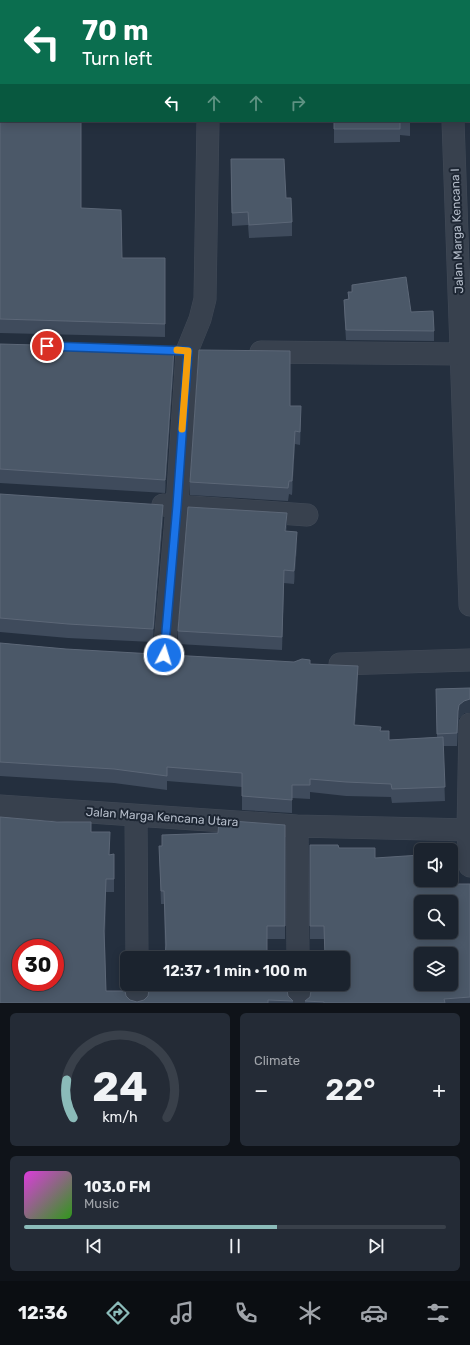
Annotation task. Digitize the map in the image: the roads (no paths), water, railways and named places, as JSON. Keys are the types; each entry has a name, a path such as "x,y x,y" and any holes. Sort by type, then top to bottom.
{"street":[{"path":"164,655 177,506 200,319 205,299 208,122"},
{"name":"Jalan Marga Kencana I","path":"453,122 464,272 462,354 467,400 470,605"},
{"path":"164,350 196,351"},
{"path":"243,351 462,354"},
{"path":"147,504 307,515"},
{"path":"142,654 187,656"},
{"path":"340,664 470,660"},
{"path":"470,724 470,866"},
{"name":"Jalan Marga Kencana Utara","path":"0,806 297,826 469,830"},
{"path":"136,816 137,951"},
{"path":"297,826 298,951"},
{"path":"137,991 137,1003"},
{"path":"298,991 299,1003"}]}
